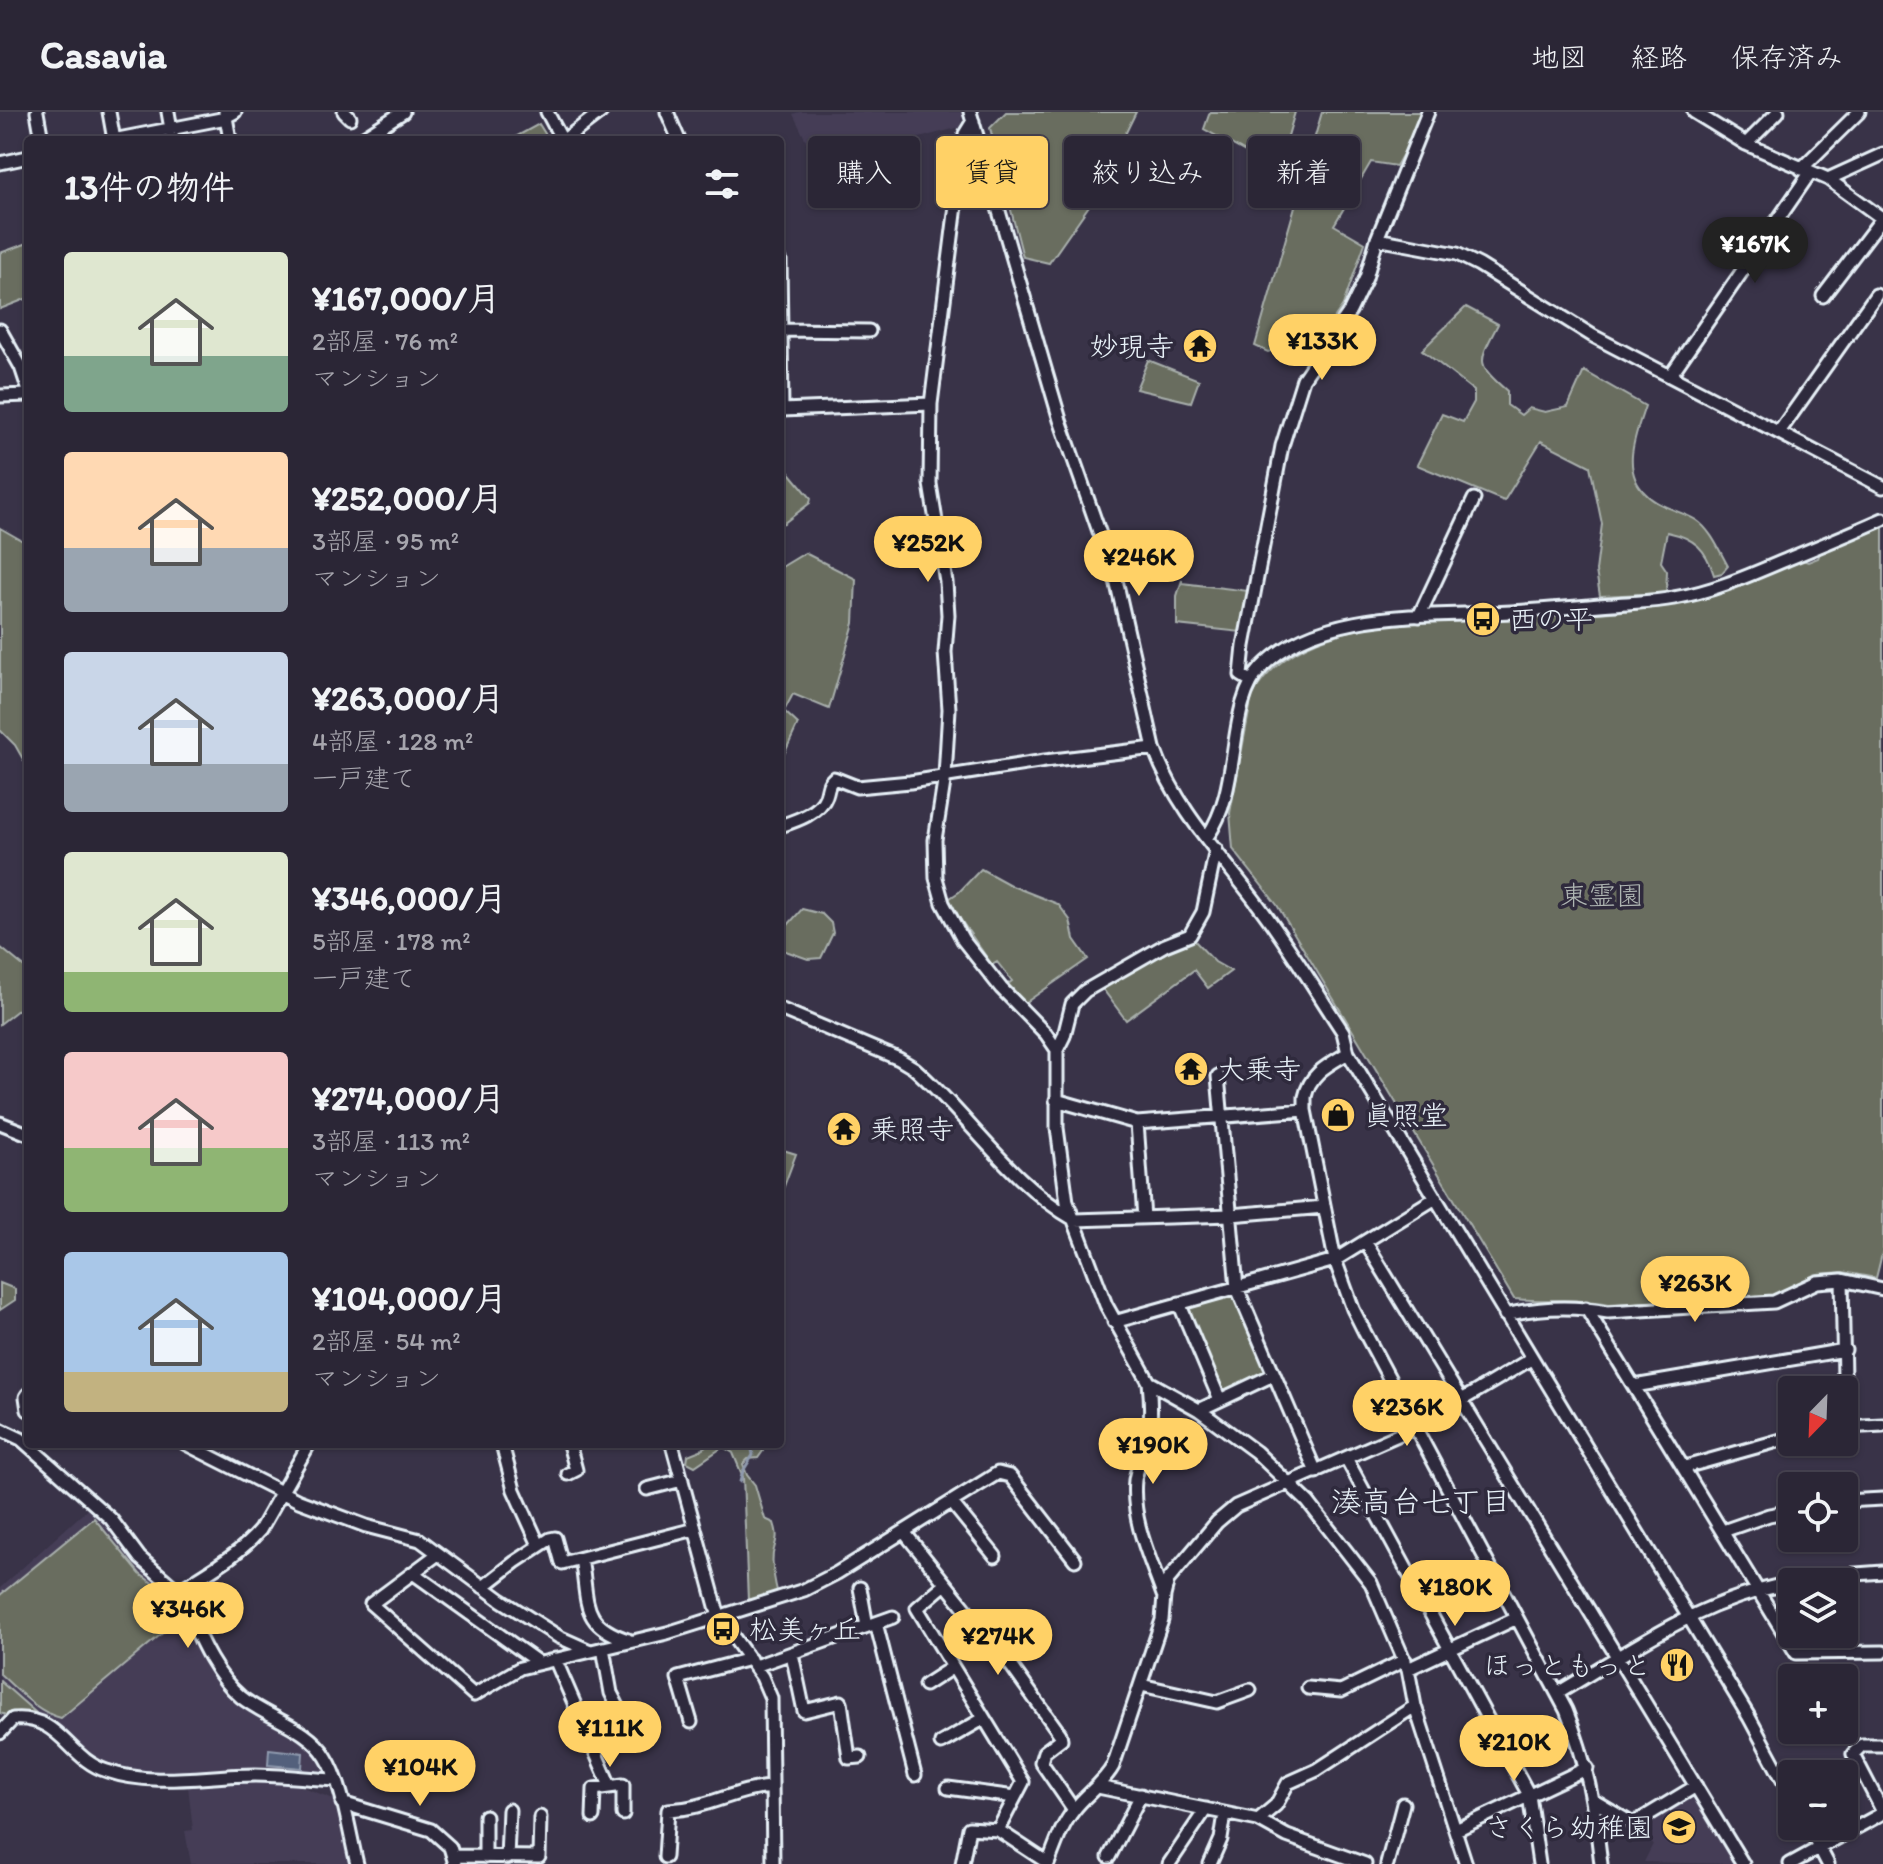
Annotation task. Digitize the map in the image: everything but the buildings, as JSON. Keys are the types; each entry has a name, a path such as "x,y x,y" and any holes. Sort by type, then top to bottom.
{"street":[{"path":"37,112 41,136"},
{"path":"109,112 113,136"},
{"path":"168,112 172,134 229,114 230,136"},
{"path":"366,136 403,112"},
{"path":"547,112 561,136"},
{"path":"568,136 601,112"},
{"path":"667,112 677,136"},
{"path":"1251,681 1241,675 1244,646 1282,446 1303,379 1350,311 1366,278 1377,239 1428,112"},
{"path":"1695,112 1746,144 1828,179 1882,218 1823,296"},
{"path":"1746,144 1778,112"},
{"path":"1670,376 1806,171 1859,112"},
{"path":"971,117 965,134 931,404 930,484 948,601 945,652 949,709 945,776 935,840 936,878 943,903 963,940 987,972 1046,1034 1057,1050"},
{"path":"971,117 1060,420 1116,580 1154,748 1163,774 1177,799 1265,914 1343,1032 1348,1053 1749,1717 1778,1771"},
{"path":"1828,179 1883,154"},
{"path":"0,163 24,158"},
{"path":"1377,239 1457,254 1593,336 1883,487"},
{"path":"1779,432 1876,295"},
{"path":"0,330 24,376"},
{"path":"784,330 869,331"},
{"path":"0,396 24,395"},
{"path":"784,410 931,404"},
{"path":"1419,616 1474,499"},
{"path":"1207,837 1221,815 1226,799 1241,715 1251,681 1262,667 1282,651 1326,630 1358,622 1536,611 1669,599 1713,591 1883,519"},
{"path":"784,825 818,807 825,798 831,779 857,787 1154,748"},
{"path":"1164,1596 1137,1517 1135,1497 1135,1477 1148,1440 1151,1420 1149,1382 1114,1322 1067,1202 1056,1100 1057,1050 1072,1004 1085,991 1165,945 1190,935 1203,912 1216,849"},
{"path":"784,1011 914,1068 1018,1178 1053,1208 1075,1220 1231,1215 1324,1207"},
{"path":"1348,1053 1315,1074 1308,1085 1305,1110 1335,1260 1353,1309 1558,1693 1587,1768 1601,1864"},
{"path":"1218,1076 1237,1288 1316,1472"},
{"path":"1056,1100 1137,1123 1305,1110"},
{"path":"0,1123 24,1132"},
{"path":"1137,1123 1144,1218"},
{"path":"1114,1322 1335,1260 1434,1199"},
{"path":"1366,1243 1743,1864"},
{"path":"1505,1315 1541,1309 1586,1308 1608,1312 1774,1302 1817,1282 1842,1280 1883,1289"},
{"path":"1842,1280 1845,1376"},
{"path":"1179,1303 1219,1398"},
{"path":"1586,1308 1796,1653 1883,1652"},
{"path":"1634,1386 1845,1350"},
{"path":"962,1864 969,1828 998,1830 1048,1863 1059,1835 1074,1810 1098,1787 1113,1766 1162,1620 1168,1580 1217,1522 1236,1506 1260,1493 1316,1472 1416,1427 1531,1359"},
{"path":"1199,1410 1273,1375"},
{"path":"1149,1382 1199,1410 1241,1439 1308,1502 1371,1583 1406,1665 1415,1706 1466,1864"},
{"path":"1858,1426 1883,1425"},
{"path":"0,1429 24,1434"},
{"path":"1685,1467 1778,1441"},
{"path":"38,1448 111,1519 140,1558 178,1591 227,1683 252,1705 315,1744 326,1757 342,1803 357,1864"},
{"path":"193,1448 323,1511 420,1540 483,1587 559,1637 590,1651"},
{"path":"178,1591 250,1541 307,1448"},
{"path":"503,1448 514,1490 539,1545"},
{"path":"568,1474 576,1470 570,1448"},
{"path":"673,1448 719,1617 752,1663 771,1698 773,1864"},
{"path":"1346,1458 1529,1795 1539,1864"},
{"path":"438,1554 371,1604 474,1695 520,1668 667,1633 804,1590 998,1473 1006,1473 1075,1560"},
{"path":"647,1489 682,1480"},
{"path":"1858,1500 1883,1499"},
{"path":"952,1503 995,1556"},
{"path":"1723,1531 1778,1513"},
{"path":"483,1587 539,1545 555,1538 562,1563 695,1529"},
{"path":"904,1532 969,1613 977,1618 1060,1734 1061,1739 1044,1752 1041,1762 1074,1810"},
{"path":"581,1559 591,1617 609,1631 630,1640"},
{"path":"1858,1574 1883,1572"},
{"path":"413,1573 539,1663"},
{"path":"945,1584 917,1608 1023,1782 998,1830"},
{"path":"1558,1693 1687,1616 1711,1605 1778,1586"},
{"path":"860,1588 915,1775"},
{"path":"691,1722 678,1678 792,1654 893,1617"},
{"path":"1308,1688 1341,1691 1450,1649 1517,1618"},
{"path":"603,1648 611,1693 627,1724"},
{"path":"792,1654 804,1711 841,1702 849,1758 860,1757"},
{"path":"555,1659 610,1786"},
{"path":"925,1685 953,1667"},
{"path":"1141,1685 1217,1702 1250,1690"},
{"path":"1258,1820 1276,1805 1288,1783 1317,1770 1415,1706"},
{"path":"0,1733 13,1719 44,1722 94,1766 124,1775 157,1779 255,1775 335,1780"},
{"path":"941,1743 983,1719"},
{"path":"1790,1864 1883,1813 1853,1754 1862,1745 1883,1745"},
{"path":"1456,1830 1587,1768"},
{"path":"593,1817 594,1789 610,1786 623,1785 623,1814"},
{"path":"1594,1801 1633,1824 1696,1786"},
{"path":"665,1857 668,1810 706,1806 750,1788 772,1787"},
{"path":"1098,1787 1258,1820 1287,1836 1365,1864"},
{"path":"948,1788 1015,1797"},
{"path":"1109,1857 1141,1795"},
{"path":"342,1803 431,1830 450,1847 454,1860 539,1857 540,1817"},
{"path":"1387,1864 1403,1804"},
{"path":"1169,1864 1206,1809"},
{"path":"507,1858 509,1810"},
{"path":"1210,1864 1221,1839 1225,1814"},
{"path":"485,1816 485,1857"},
{"path":"1815,1840 1828,1864"}],"shaded area":[{"path":"963,112 960,127 920,138 808,136 808,145 793,114"},
{"path":"91,1506 171,1589 213,1674 225,1689 243,1707 309,1747 318,1756 325,1773 245,1770 148,1772 106,1765 94,1759 61,1727 35,1712 0,1681 0,1588"},
{"path":"258,1782 300,1786 336,1800 350,1864 191,1864 185,1831 193,1830 188,1786"},
{"name":"さくら幼稚園","path":"1696,1792 1739,1864 1644,1862 1653,1844 1638,1831 1643,1824"}],"green space":[{"path":"1006,112 1136,112 1124,136 1064,136 1064,208 1087,208 1049,263 1023,257 1010,208 1048,208 1048,136 992,136 990,128"},
{"path":"1210,112 1295,112 1288,136 1248,136 1248,153 1232,145 1232,136 1217,136 1204,129"},
{"path":"1322,112 1427,112 1396,166 1371,162 1360,181 1360,136 1315,136"},
{"path":"539,124 546,136 517,136"},
{"path":"1295,208 1344,208 1334,225 1365,243 1343,305 1323,334 1268,352 1255,346"},
{"path":"24,244 24,300 0,309 0,253"},
{"path":"1466,307 1498,324 1483,361 1489,374 1507,391 1507,405 1521,415 1529,408 1545,412 1568,407 1584,371 1645,406 1632,452 1638,484 1663,506 1696,520 1706,529 1728,566 1722,573 1714,575 1707,558 1692,541 1667,532 1661,562 1667,571 1666,593 1600,596 1596,571 1602,524 1590,466 1541,441 1504,501 1417,465 1442,414 1463,422 1474,402 1474,391 1422,350"},
{"path":"1148,360 1199,380 1191,402 1136,389"},
{"path":"784,466 811,498 810,503 784,523"},
{"name":"東霊園","path":"1883,527 1883,1250 1876,1278 1843,1272 1818,1274 1774,1295 1609,1304 1514,1299 1277,905 1233,849 1230,813 1252,696 1272,670 1298,651 1361,629 1430,621 1599,613 1679,604 1733,588 1803,560 1808,562 1818,558 1820,553"},
{"path":"0,528 24,542 24,761 15,745 0,730"},
{"path":"805,553 856,579 854,623 829,709 793,694 784,711 784,566"},
{"path":"1182,580 1182,583 1249,591 1241,632 1177,625 1177,596"},
{"path":"784,711 798,724 784,754"},
{"path":"981,869 1012,886 1058,904 1070,920 1074,939 1088,959 1025,1003 1008,984 1012,981 997,962 992,965 947,900"},
{"path":"802,909 822,914 831,923 833,933 821,958 808,959 784,950 784,925 788,925"},
{"path":"1193,939 1215,962 1231,971 1208,988 1194,970 1126,1020 1102,988 1168,949"},
{"path":"0,947 24,967 24,1005 0,1024"},
{"path":"784,1150 796,1154 784,1186"},
{"path":"0,1283 15,1289 15,1300 0,1310"},
{"path":"1237,1288 1273,1375 1219,1398 1179,1303"},
{"path":"722,1448 695,1466 687,1462 688,1455 703,1449"},
{"path":"725,1448 763,1448 758,1458 748,1459 743,1464 755,1485 765,1519 774,1523 777,1536 773,1566 778,1595 751,1603 748,1601 743,1477 733,1453"},
{"path":"94,1518 140,1574 167,1597 159,1603 171,1626 61,1718 36,1706 0,1674 0,1595"},
{"path":"0,1681 35,1712 0,1713"}],"water":[{"path":"269,1749 303,1753 302,1768 268,1765"}],"waterway":[{"path":"740,1482 753,1455 752,1448"}],"place":[{"name":"妙現寺","path":"1200,346"},
{"name":"西の平","path":"1483,619"},
{"name":"大乗寺","path":"1191,1069"},
{"name":"眞照堂","path":"1338,1115"},
{"name":"乗照寺","path":"844,1129"},
{"name":"松美ヶ丘","path":"723,1629"},
{"name":"ほっともっと","path":"1677,1665"},
{"name":"さくら幼稚園","path":"1679,1827"}],"district":[{"name":"湊高台七丁目","path":"1421,1501"}]}
